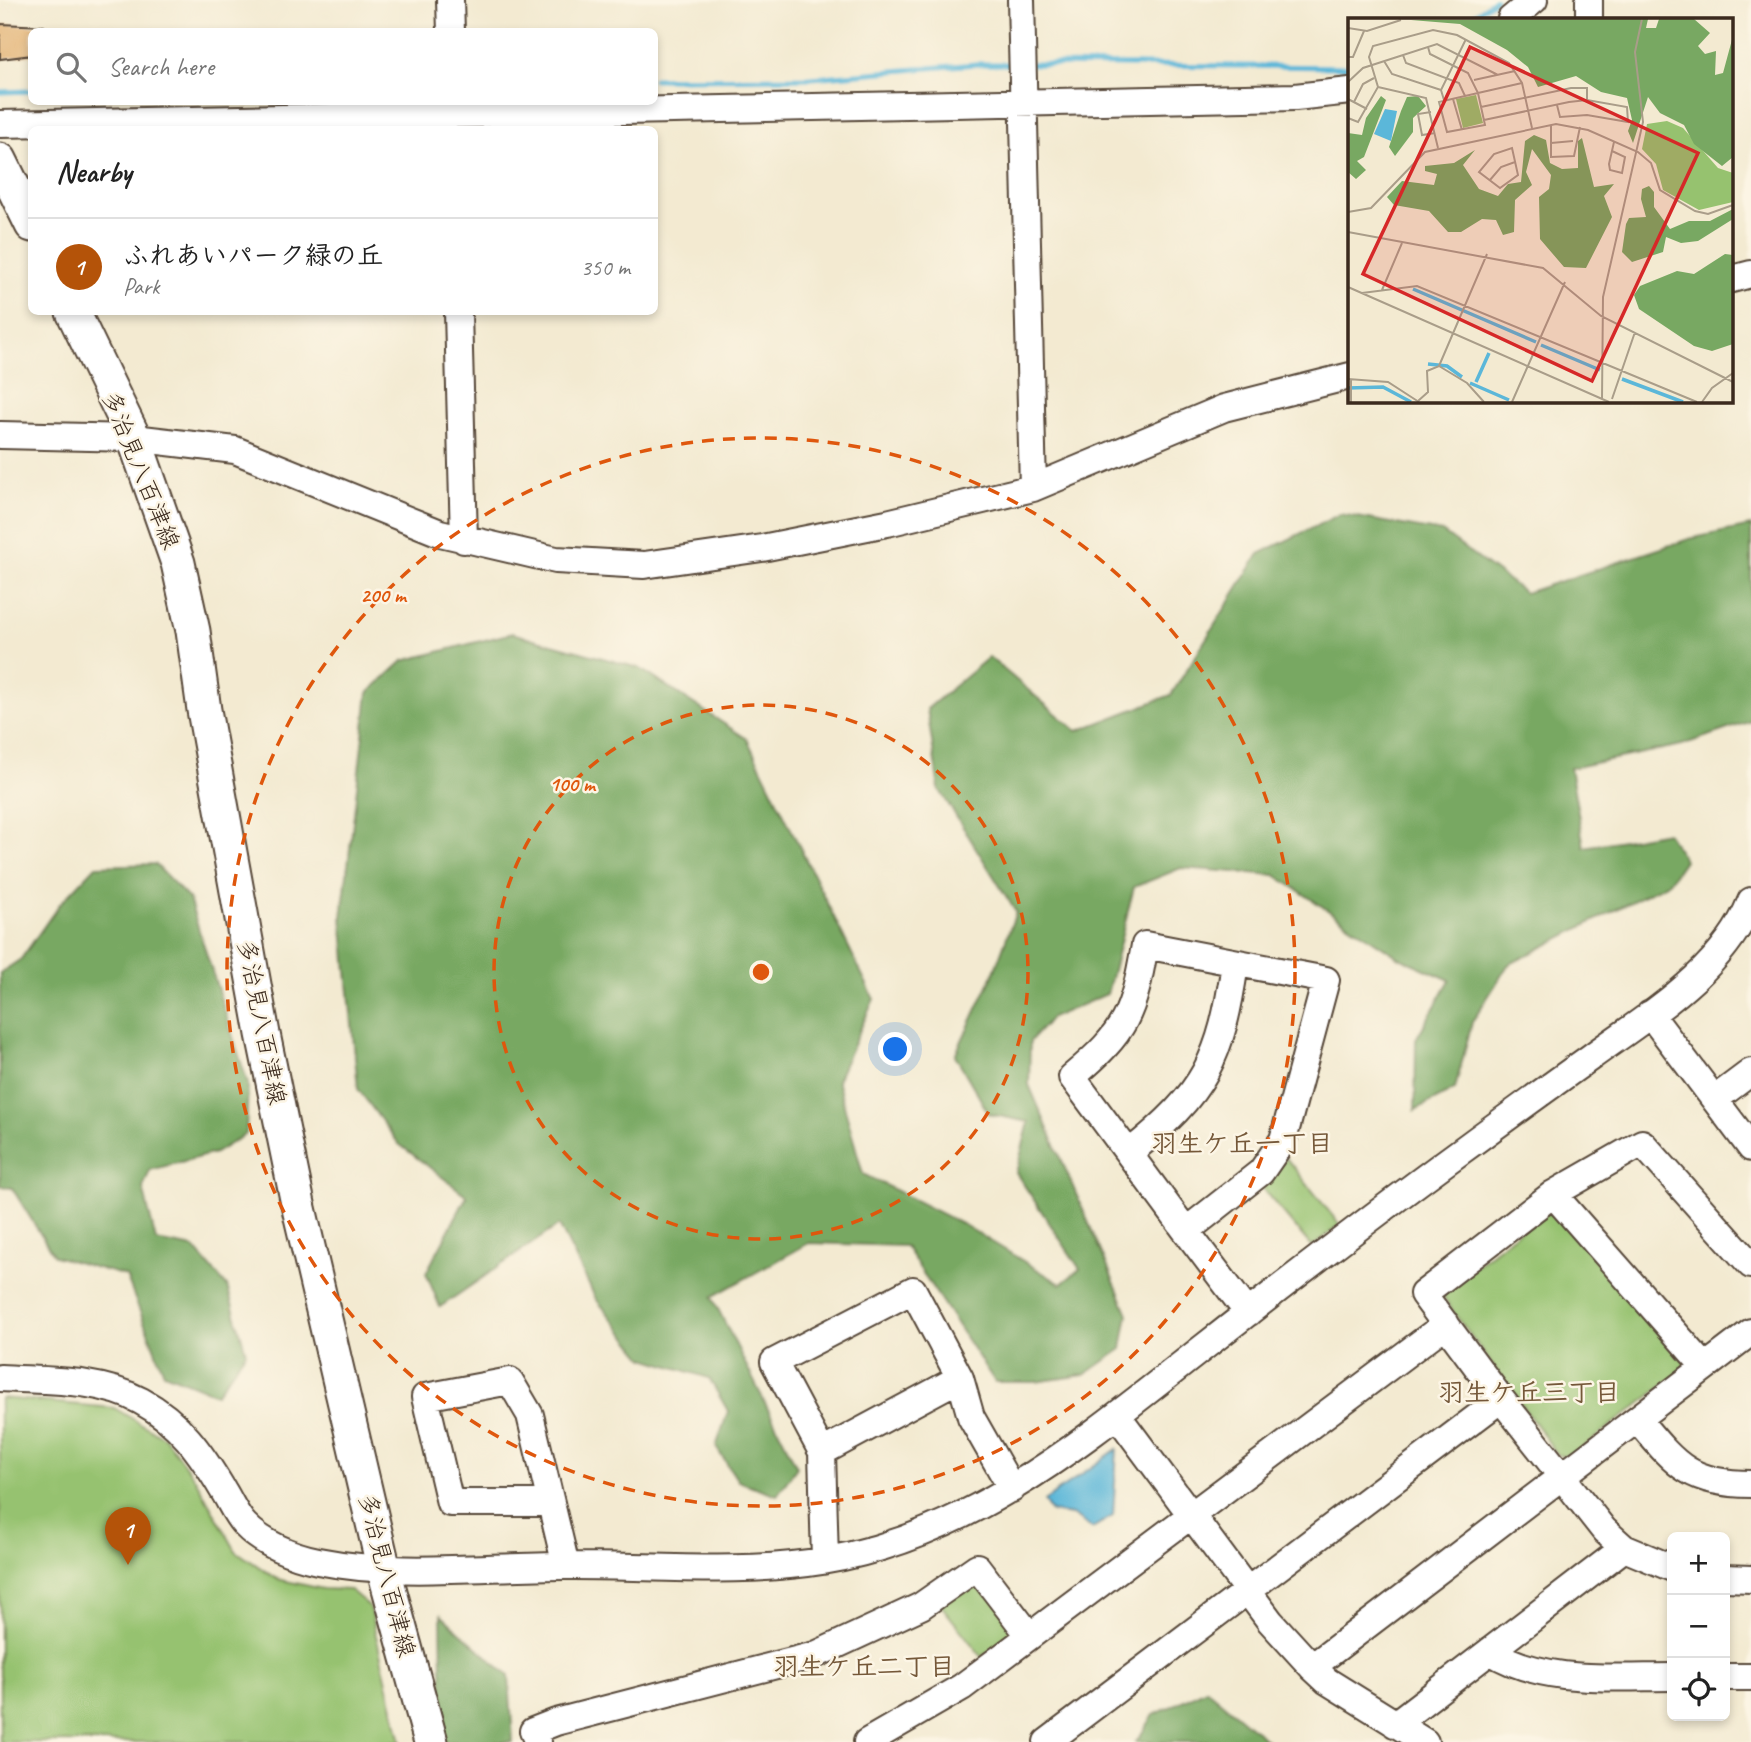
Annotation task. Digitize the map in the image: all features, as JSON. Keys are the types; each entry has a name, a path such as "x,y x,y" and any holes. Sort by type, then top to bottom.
{"main road":[{"path":"0,160 28,217"},
{"name":"多治見八百津線","path":"74,315 134,438 178,564 190,617 263,1034 298,1204 384,1570 431,1742"}],"street":[{"path":"450,0 450,28"},
{"path":"1021,0 1033,488"},
{"path":"1512,18 1534,0"},
{"path":"1589,0 1589,18"},
{"path":"658,101 1022,76 1295,97 1348,91"},
{"path":"0,124 452,115 598,105"},
{"path":"1734,278 1751,274"},
{"path":"458,315 464,540"},
{"path":"0,435 134,438 235,450 440,533 464,540 556,560 644,565 824,536 1033,488 1224,408 1348,377"},
{"path":"0,1378 92,1384 137,1398 173,1422 191,1440 245,1525 272,1545 316,1561 384,1570 566,1566 764,1568 825,1560 944,1525 1012,1489 1117,1415 1458,1153 1650,1014 1705,969 1725,947 1751,901"},
{"path":"1186,1231 1261,1172 1283,1140 1326,980 1145,945 1135,1000 1126,1022 1104,1051 1072,1077 1186,1231 1248,1313"},
{"path":"1129,1153 1176,1114 1203,1078 1226,1023 1235,964"},
{"path":"1650,1014 1751,1148"},
{"path":"1715,1099 1751,1072"},
{"path":"1667,1566 1624,1548 1604,1530 1560,1477 1423,1294 1553,1194 1642,1143 1751,1265"},
{"path":"1553,1194 1705,1367"},
{"path":"825,1560 822,1452 774,1362 914,1290 960,1378 971,1417 1012,1489"},
{"path":"867,1742 962,1687 1446,1324"},
{"path":"1312,1667 1751,1332"},
{"path":"822,1452 960,1378"},
{"path":"550,1503 450,1503 425,1398 510,1381 530,1415 566,1566"},
{"path":"1047,1742 1501,1399"},
{"path":"1117,1415 1189,1516 1312,1667 1327,1681 1425,1742"},
{"path":"1638,1420 1676,1465 1695,1476 1710,1482 1751,1484"},
{"path":"1395,1724 1624,1548"},
{"path":"538,1742 533,1731 556,1722 815,1655 921,1606 976,1567 1029,1635"},
{"path":"1730,1578 1751,1579"},
{"path":"1490,1651 1511,1664 1541,1672 1592,1676 1667,1676"},
{"path":"1730,1676 1751,1676"}],"green space":[{"path":"1340,514 1442,532 1525,593 1689,539 1751,526 1751,721 1682,745 1570,768 1584,847 1667,832 1684,860 1668,883 1508,965 1472,1022 1455,1089 1415,1110 1416,1039 1450,980 1400,958 1275,875 1181,868 1134,887 1107,994 1051,1018 1030,1041 1029,1085 1128,1314 1122,1349 1084,1375 1035,1382 995,1382 905,1246 809,1243 712,1297 797,1467 777,1495 738,1481 716,1447 728,1411 709,1378 644,1358 596,1299 559,1225 440,1307 426,1273 467,1196 399,1144 358,1089 342,917 368,693 403,661 512,633 639,668 747,739 874,999 837,1080 863,1174 964,1225 1061,1284 1080,1269 1016,1173 1029,1122 989,1114 955,1055 993,975 1016,912 939,789 927,709 989,657 1077,731 1171,695 1259,554"},
{"path":"155,864 189,899 248,1084 246,1134 215,1153 150,1170 143,1188 156,1241 194,1248 227,1286 246,1352 216,1394 164,1373 126,1276 54,1256 12,1188 0,1186 0,973 21,959 59,905 96,866"},
{"path":"1286,1158 1340,1225 1312,1247 1261,1187"},
{"path":"1542,1213 1555,1214 1685,1362 1684,1370 1570,1457 1558,1455 1444,1299 1443,1291"},
{"path":"0,1398 114,1408 165,1438 194,1477 236,1551 277,1579 323,1589 350,1590 369,1606 401,1742 0,1742"},
{"path":"968,1583 983,1585 1015,1627 1011,1637 982,1657 940,1604"},
{"path":"441,1615 509,1676 513,1742 443,1742"},
{"path":"1206,1689 1269,1742 1136,1742 1154,1715"}],"water":[{"path":"1117,1449 1113,1516 1092,1528 1072,1515 1051,1512 1044,1501"}],"building":[{"path":"0,24 44,26 28,28 28,56 0,59"}],"waterway":[{"path":"1469,18 1495,0"},
{"path":"658,79 811,78 976,64 1015,64"},
{"path":"1032,64 1348,67"},
{"path":"0,92 28,91"}],"place":[{"name":"ふれあいパーク緑の丘","path":"128,1565"}],"district":[{"name":"羽生ケ丘一丁目","path":"1242,1143"},
{"name":"羽生ケ丘三丁目","path":"1529,1392"},
{"name":"羽生ケ丘二丁目","path":"864,1666"}]}
